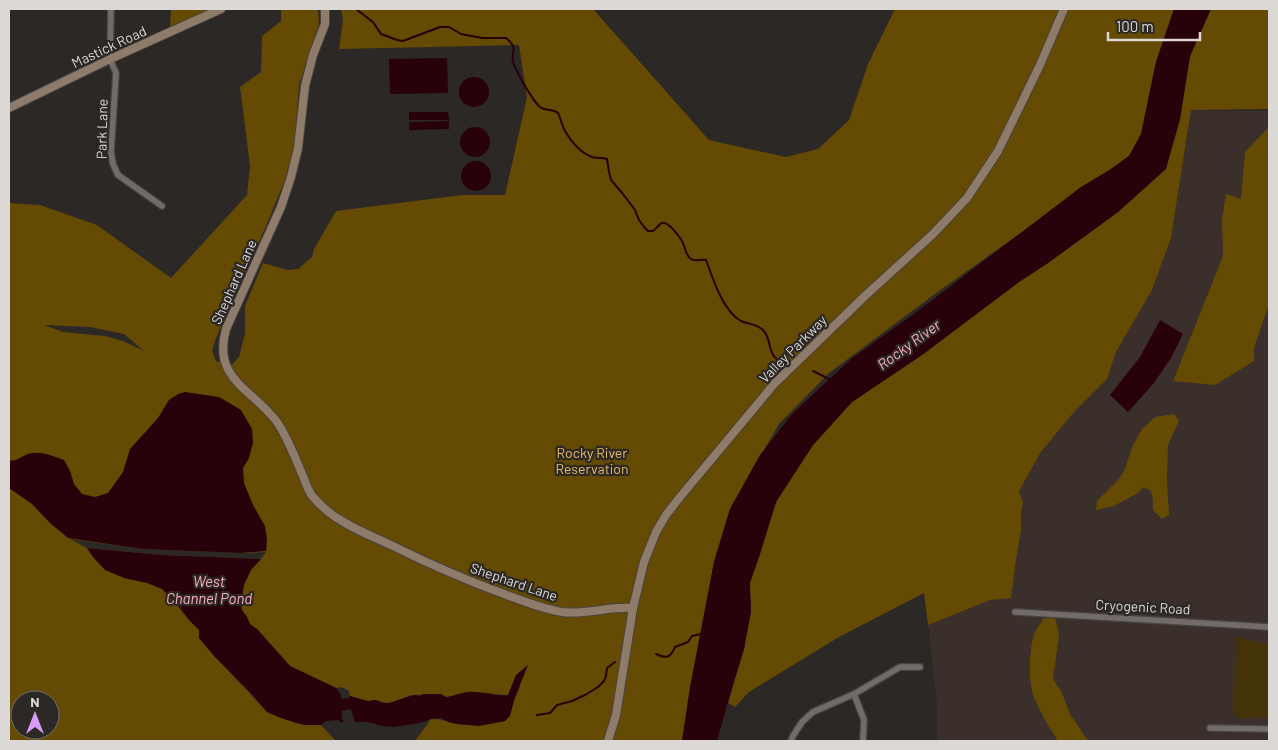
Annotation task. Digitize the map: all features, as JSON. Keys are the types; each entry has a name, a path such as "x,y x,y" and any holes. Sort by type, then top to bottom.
{"street":[{"name":"Park Lane","path":"111,9 110,59 116,73 113,164 118,175 162,206"},
{"name":"Mastick Road","path":"9,108 110,59 221,9"},
{"name":"Shephard Lane","path":"325,9 325,24 305,86 298,148 291,178 281,208 222,341 222,353 227,369 237,382 277,422 311,495 340,520 423,561 480,586 546,609 582,613 616,608 633,608"},
{"name":"Valley Parkway","path":"608,741 616,715 633,608 644,562 666,515 775,383 933,234 967,198 998,151 1040,65 1064,9"},
{"name":"Cryogenic Road","path":"1015,612 1269,627"},
{"path":"791,741 802,722 813,712 854,694 900,667 920,667"},
{"path":"854,694 864,720 863,741"},
{"path":"1210,728 1269,729"}],"shaded area":[{"path":"1191,110 1269,111 1269,741 937,741 937,705 925,593 1016,496 1041,452 1074,412 1107,379 1116,352 1152,290 1171,238"},
{"path":"1236,637 1269,645 1269,718 1237,718 1233,712"}],"green space":[{"path":"171,9 211,9 170,27"},
{"name":"Rocky River Reservation","path":"281,9 318,9 319,24 299,85 295,140 285,180 212,351 216,361 232,365 239,357 245,334 245,306 263,263 288,270 298,269 312,257 314,249 336,211 462,195 505,195 527,97 519,45 339,49 343,20 341,9 593,9 709,140 786,157 818,149 849,120 868,64 895,9 1174,9 1156,62 1141,134 1129,156 939,291 829,373 779,424 730,509 714,562 682,741 415,741 431,719 470,725 505,721 520,687 513,683 509,695 467,692 448,697 414,695 388,703 364,700 350,696 349,691 342,687 336,688 290,666 257,629 199,631 224,666 267,712 295,723 321,725 336,741 9,741 9,203 40,205 97,225 171,278 247,195 250,166 240,87 261,72 262,36 281,21","holes":["44,325 90,327 124,334 144,351 125,342 105,336 63,332","70,539 142,549 241,553 266,552 261,559 161,555 87,548"]},
{"path":"1211,9 1269,9 1269,109 1191,110 1171,238 1152,290 1116,352 1107,379 1074,412 1041,452 1019,491 1023,502 1021,530 1011,598 990,600 928,625 924,593 839,637 749,692 735,707 728,703 744,649 751,611 749,583 776,502 813,445 852,402 922,355 1019,282 1118,212 1165,169 1180,119 1190,56"},
{"path":"1269,127 1269,304 1254,348 1254,361 1215,385 1173,381 1223,256 1222,220 1226,194 1241,199 1245,152"},
{"path":"1174,414 1179,421 1168,445 1167,481 1169,515 1162,519 1153,510 1151,491 1144,487 1138,493 1114,506 1096,510 1097,501 1118,480 1124,471 1133,445 1142,429 1155,417"},
{"path":"1055,617 1059,635 1053,679 1062,693 1070,714 1088,741 1058,741 1036,703 1032,691 1030,664 1033,638 1043,619"}],"water":[{"name":"Rocky River","path":"1174,9 1211,9 1190,56 1180,119 1166,169 1118,212 1019,282 922,355 852,402 813,445 776,502 750,583 751,611 744,649 717,741 682,741 690,687 714,562 730,509 760,455 792,414 851,359 914,314 1081,187 1129,156 1141,134 1156,62"},
{"path":"447,58 448,93 390,94 389,59"},
{"path":"474,77 480,78 488,86 488,98 480,106 474,107 468,106 460,98 459,92 460,86 468,78"},
{"path":"409,112 448,112 449,120 409,120"},
{"path":"449,121 449,129 409,130 409,122"},
{"path":"475,127 481,128 489,136 489,148 481,156 475,157 469,156 461,148 460,142 461,136 469,128"},
{"path":"476,161 482,162 490,170 490,182 482,190 476,191 470,190 462,182 461,176 462,170 470,162"},
{"path":"1160,320 1183,334 1171,358 1154,383 1128,412 1110,395 1140,357"},
{"path":"185,392 219,397 241,410 252,429 253,443 249,458 243,468 244,483 253,505 265,526 266,551 241,553 142,549 68,538 32,504 9,488 9,461 28,454 37,453 64,460 74,484 82,494 95,497 108,493 123,472 130,449 158,418 169,400"},
{"name":"West Channel Pond","path":"87,548 161,555 261,559 251,570 244,585 241,605 250,624 257,629 290,666 336,688 341,694 341,699 349,698 350,696 368,701 376,700 389,703 423,694 441,694 446,697 471,692 508,695 516,675 528,665 515,697 510,716 505,721 479,726 457,724 441,718 394,727 368,722 355,722 351,709 342,711 344,722 339,720 326,721 321,725 305,725 267,712 253,695 214,656 199,638 199,630 162,589 147,583 124,578 105,570"}],"waterway":[{"path":"356,9 373,22 381,34 397,40 403,41 440,27 449,27 461,34 482,38 506,38 514,49 513,61 516,68 538,105 558,113 567,135 584,153 592,157 607,159 611,180 635,210 639,220 648,231 653,231 662,223 667,224 681,239 686,253 691,259 706,260 719,294 729,310 741,321 761,328 768,338 773,355 782,363"},
{"path":"813,371 829,379"},
{"path":"656,654 663,657 668,656 675,647 688,642 692,636 701,634"},
{"path":"537,715 550,713 557,705 572,701 598,687 604,681 607,668 615,662"}]}
